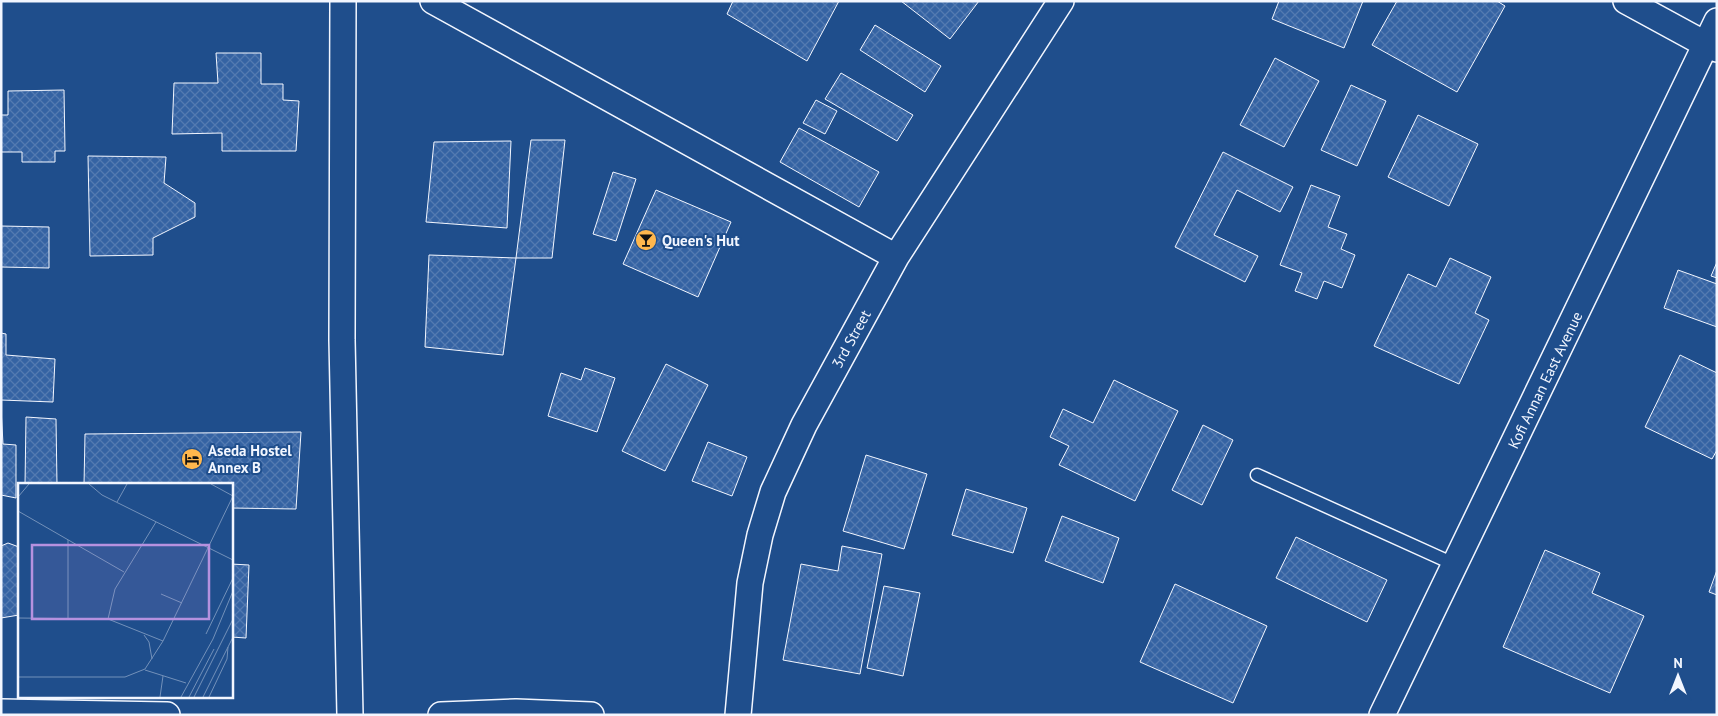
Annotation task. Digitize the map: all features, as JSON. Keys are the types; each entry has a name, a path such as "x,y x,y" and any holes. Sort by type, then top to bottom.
{"street":[{"path":"343,1 342,340 350,715"},
{"path":"433,1 896,257"},
{"name":"3rd Street","path":"738,715 750,583 760,535 773,492 804,426 896,257 1061,1"},
{"path":"1626,1 1711,47"},
{"name":"Kofi Annan East Avenue","path":"1382,715 1711,47 1717,20"},
{"path":"1,712 167,715"},
{"path":"442,715 516,712 591,715"}],"lane":[{"path":"1257,475 1456,564"}],"building":[{"path":"733,1 839,1 807,61 727,14"},
{"path":"901,1 979,1 950,39"},
{"path":"1279,1 1363,1 1344,48 1272,19"},
{"path":"1397,1 1497,1 1505,6 1457,92 1372,45"},
{"path":"875,25 941,66 925,92 860,50"},
{"path":"216,53 261,53 261,84 283,84 283,100 299,101 296,151 222,151 222,133 172,134 174,83 218,83"},
{"path":"1275,58 1319,81 1284,147 1240,125"},
{"path":"841,73 913,115 897,141 825,99"},
{"path":"1351,85 1386,101 1357,166 1321,150"},
{"path":"64,90 65,151 55,151 55,162 22,162 22,152 1,152 1,115 8,115 8,91"},
{"path":"816,100 837,111 825,134 803,123"},
{"path":"1418,115 1478,144 1449,206 1388,177"},
{"path":"799,128 879,172 859,207 780,162"},
{"path":"531,140 565,140 552,258 516,258"},
{"path":"511,141 507,228 426,222 434,142"},
{"path":"1223,152 1293,187 1280,212 1237,190 1214,235 1258,256 1245,282 1175,247"},
{"path":"88,156 166,157 164,183 195,203 195,217 153,238 153,255 90,256"},
{"path":"613,172 636,179 616,241 593,234"},
{"path":"1311,185 1340,196 1328,227 1347,234 1341,249 1355,255 1342,288 1324,281 1317,299 1295,291 1302,273 1280,265"},
{"path":"656,190 731,222 698,297 623,264"},
{"path":"1,226 49,227 49,268 1,267"},
{"path":"429,255 516,258 503,355 425,347"},
{"path":"1450,258 1491,277 1475,313 1489,320 1459,384 1374,346 1408,274 1436,287"},
{"path":"1717,262 1717,278 1711,276"},
{"path":"1678,270 1717,284 1717,327 1664,308"},
{"path":"1,333 6,334 6,355 55,359 53,402 1,400"},
{"path":"1680,355 1717,373 1717,450 1712,459 1645,427"},
{"path":"666,364 708,385 665,471 622,451"},
{"path":"585,368 615,378 597,432 548,416 561,373 581,380"},
{"path":"1114,380 1178,411 1135,501 1059,465 1069,446 1050,437 1063,409 1093,423"},
{"path":"1,408 3,444 16,445 16,498 1,495"},
{"path":"26,417 56,419 57,483 25,483"},
{"path":"1203,425 1233,440 1202,505 1172,490"},
{"name":"Aseda Hostel Annex B","path":"301,432 296,509 232,508 232,483 84,483 85,434"},
{"path":"708,442 747,457 732,496 692,481"},
{"path":"866,455 927,474 904,549 843,531"},
{"path":"966,489 1027,508 1013,553 952,535"},
{"path":"1062,516 1119,538 1103,583 1045,561"},
{"path":"1296,537 1387,580 1367,622 1276,578"},
{"path":"8,543 18,547 18,615 1,618 1,546"},
{"path":"842,546 882,554 860,674 783,660 801,564 838,571"},
{"path":"1545,550 1600,573 1592,593 1644,616 1610,693 1503,647"},
{"path":"232,564 249,565 246,638 232,637"},
{"path":"1717,570 1717,595 1709,592"},
{"path":"1175,584 1267,626 1233,703 1140,662"},
{"path":"884,586 920,593 903,676 867,668"}],"place":[{"name":"Queen's Hut","path":"646,240"},
{"name":"Aseda Hostel Annex B","path":"192,459"}]}
